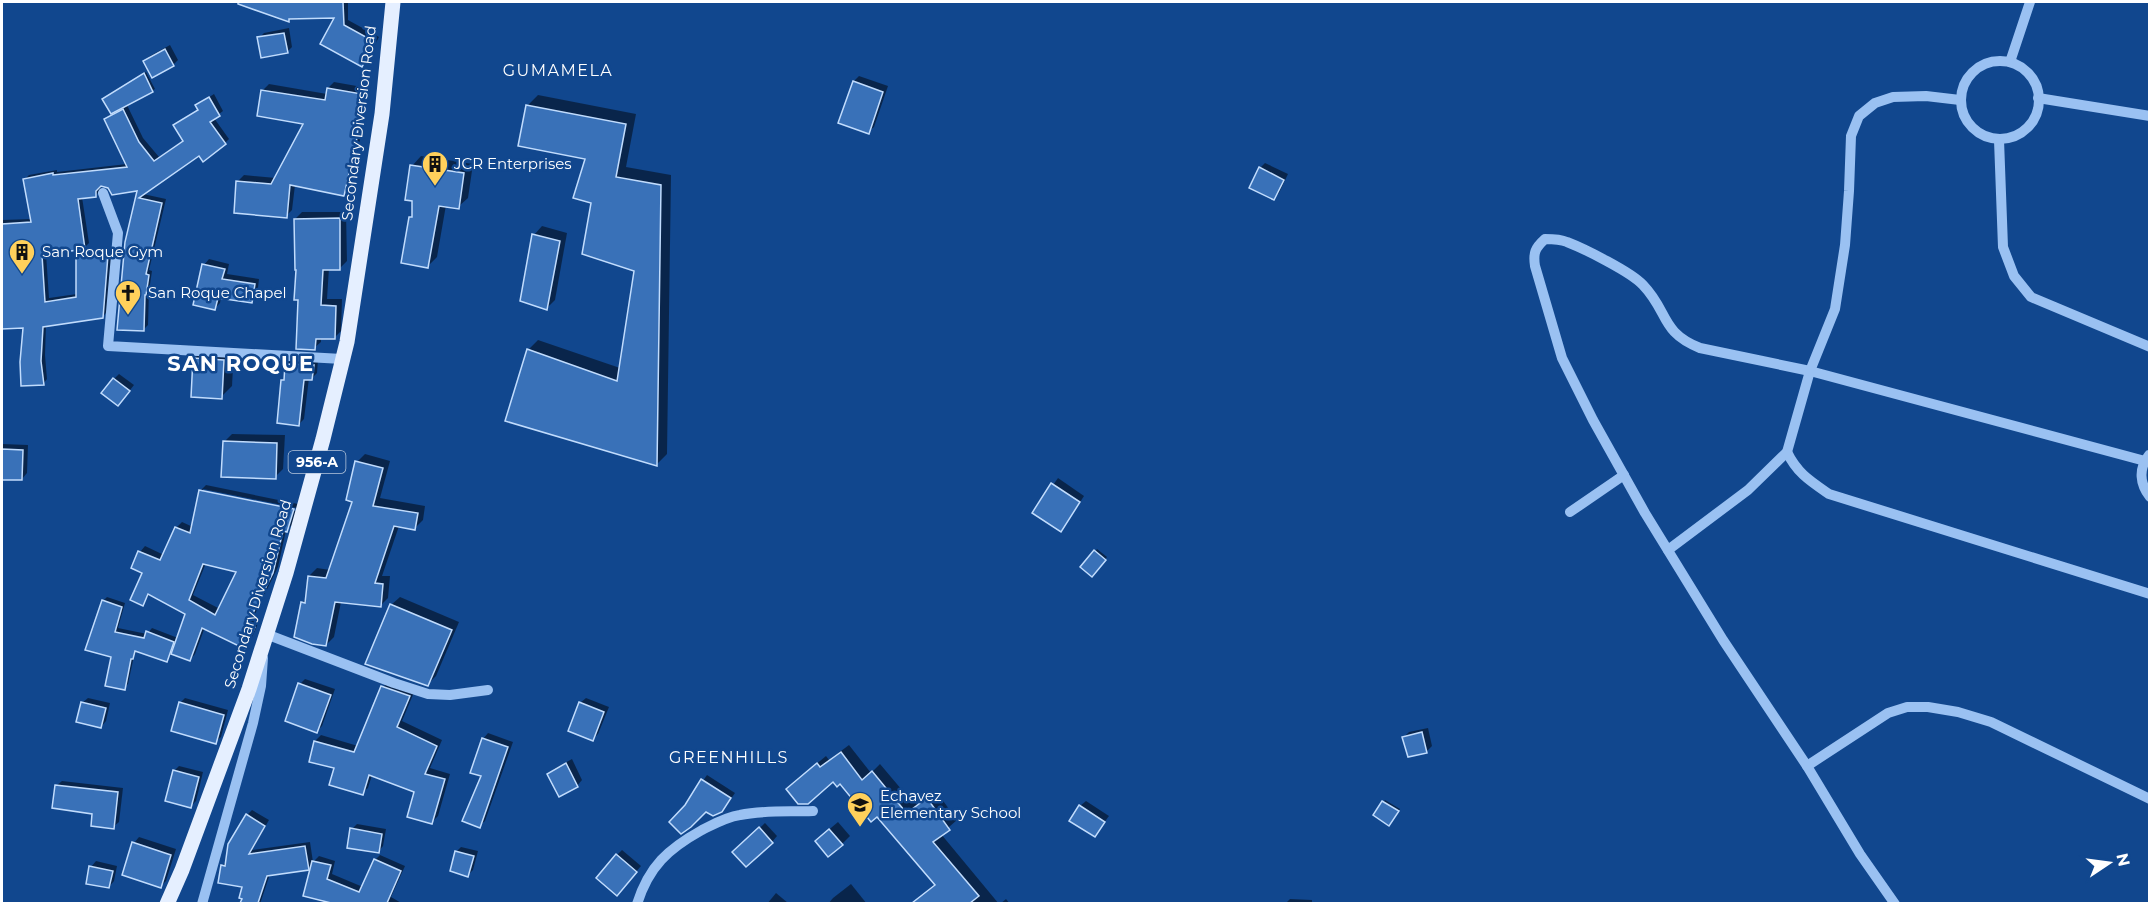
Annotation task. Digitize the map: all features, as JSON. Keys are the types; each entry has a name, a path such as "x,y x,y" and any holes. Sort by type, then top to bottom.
{"main road":[{"name":"Secondary Diversion Road","path":"166,903 186,859 265,640 323,439 342,359 382,114 393,2"}],"street":[{"path":"2010,62 2030,2"},
{"path":"1995,61 2010,62 2023,68 2033,78 2038,98 2039,106 2034,119 2025,130 2013,138 1999,140 1987,138 1969,124 1963,114 1960,100 1963,86 1970,74 1982,65 1995,61"},
{"path":"1668,550 1748,490 1787,452 1810,371 1835,309 1845,245 1850,191 1851,136 1859,116 1875,103 1893,96 1926,96 1960,100"},
{"path":"2038,98 2150,116"},
{"path":"1999,140 2003,247 2014,276 2031,297 2150,347"},
{"path":"103,193 118,232 108,346 342,359"},
{"path":"1894,903 1723,640 1593,420 1562,358 1535,266 1534,254 1545,239 1566,242 1633,276 1644,286 1676,335 1700,348 1810,371 2147,458 2141,471 2142,482 2150,497"},
{"path":"1787,452 1794,465 1829,494 2150,594"},
{"path":"1570,512 1624,475"},
{"path":"202,903 259,695 265,640 428,694 450,695 488,690"},
{"path":"1807,766 1888,713 1907,707 1928,707 1958,712 1991,722 2150,799"},
{"path":"637,903 647,877 669,850 682,840 713,824 741,814 813,811"}],"building":[{"path":"238,2 343,2 344,25 375,42 362,67 320,44 334,18 289,19 289,22 238,4"},
{"path":"284,33 288,53 261,58 257,37"},
{"path":"165,49 174,66 152,78 143,61"},
{"path":"144,73 153,92 111,114 102,99"},
{"path":"853,81 883,92 869,134 838,123"},
{"path":"327,88 362,94 357,138 344,196 290,185 287,218 234,213 236,181 271,184 303,124 257,116 261,90 325,100"},
{"path":"209,97 220,116 210,122 226,144 203,162 199,156 139,198 162,203 146,274 149,275 145,295 144,331 117,330 125,242 137,191 112,195 108,188 101,186 96,191 96,197 78,199 85,249 42,255 45,302 76,297 76,255 108,255 103,318 43,327 41,361 44,385 21,386 20,362 23,328 2,329 2,224 31,222 23,179 53,173 53,175 127,167 104,119 123,109 139,142 154,161 183,141 173,125 198,110 195,105"},
{"path":"526,105 626,124 616,177 661,185 657,466 505,421 527,349 617,381 634,271 582,254 591,203 573,198 585,159 518,146"},
{"path":"410,165 464,173 459,209 439,206 428,268 401,263 409,217 412,217 412,201 405,200"},
{"path":"1259,167 1284,180 1274,200 1249,188"},
{"path":"340,218 340,270 323,270 321,305 336,306 335,339 316,339 315,350 296,349 298,300 294,300 296,270 294,219"},
{"path":"532,234 560,241 547,310 520,301"},
{"path":"202,264 225,269 222,279 255,284 252,303 218,298 215,310 193,305"},
{"path":"193,358 224,360 222,399 191,397"},
{"path":"285,364 314,365 312,380 304,380 299,426 277,423 281,380 284,380"},
{"path":"113,378 130,391 118,406 101,393"},
{"path":"223,441 277,443 276,479 221,477"},
{"path":"2,449 23,450 22,480 2,480"},
{"path":"355,461 383,468 373,506 418,513 415,530 394,526 375,583 383,584 381,607 335,602 326,646 312,644 294,637 301,602 305,603 308,576 326,578 352,502 346,500"},
{"path":"1051,483 1080,502 1061,532 1032,513"},
{"path":"199,490 294,509 287,532 283,531 273,573 248,623 255,627 245,649 202,628 190,661 171,654 185,614 148,594 143,606 130,600 142,573 131,568 138,551 160,560 175,527 190,533","holes":["203,564 236,572 215,615 189,600"]},
{"path":"1094,550 1106,560 1092,577 1080,567"},
{"path":"102,600 122,607 115,632 144,638 146,631 174,642 167,662 135,651 131,659 125,690 105,686 111,657 85,650"},
{"path":"390,604 452,630 428,686 365,664"},
{"path":"298,683 331,695 317,733 285,721"},
{"path":"381,686 410,696 397,727 437,746 425,774 445,779 432,824 407,817 414,792 369,775 363,795 329,785 334,768 309,762 314,741 354,752"},
{"path":"81,702 106,708 101,728 76,722"},
{"path":"179,702 224,715 216,744 171,731"},
{"path":"579,702 604,712 593,741 568,731"},
{"path":"1422,732 1427,753 1408,757 1402,737"},
{"path":"482,738 508,747 480,828 462,821 481,776 470,773"},
{"path":"841,752 862,780 872,771 904,810 908,812 927,798 950,830 933,842 979,896 970,903 912,903 935,885 877,817 871,822 840,784 837,787 833,782 808,804 798,804 786,789 817,763 820,767"},
{"path":"566,763 578,787 559,797 547,774"},
{"path":"173,770 199,777 191,808 165,801"},
{"path":"701,779 731,798 722,812 713,816 706,812 681,834 669,822 685,805"},
{"path":"55,785 118,792 114,829 91,826 92,814 52,808"},
{"path":"1382,801 1399,811 1389,826 1373,815"},
{"path":"1079,805 1105,822 1095,837 1069,821"},
{"path":"246,814 265,826 249,854 305,846 309,870 267,876 258,903 240,903 242,887 218,883 221,865 225,866 228,844"},
{"path":"759,827 773,843 746,867 732,852"},
{"path":"350,828 382,834 379,853 347,848"},
{"path":"829,829 843,845 828,857 815,841"},
{"path":"132,842 171,855 161,888 122,875"},
{"path":"455,851 474,856 468,877 450,871"},
{"path":"616,854 637,872 617,896 596,878"},
{"path":"374,859 401,871 387,903 331,903 303,896 312,861 331,865 327,879 359,892"},
{"path":"89,866 113,871 109,888 86,884"}],"place":[{"name":"JCR Enterprises","path":"435,187"},
{"name":"San Roque Gym","path":"22,275"},
{"name":"San Roque Chapel","path":"128,316"},
{"name":"Echavez Elementary School","path":"860,828"}],"district":[{"name":"GUMAMELA","path":"558,70"},
{"name":"SAN ROQUE","path":"241,364"},
{"name":"GREENHILLS","path":"729,757"}]}
